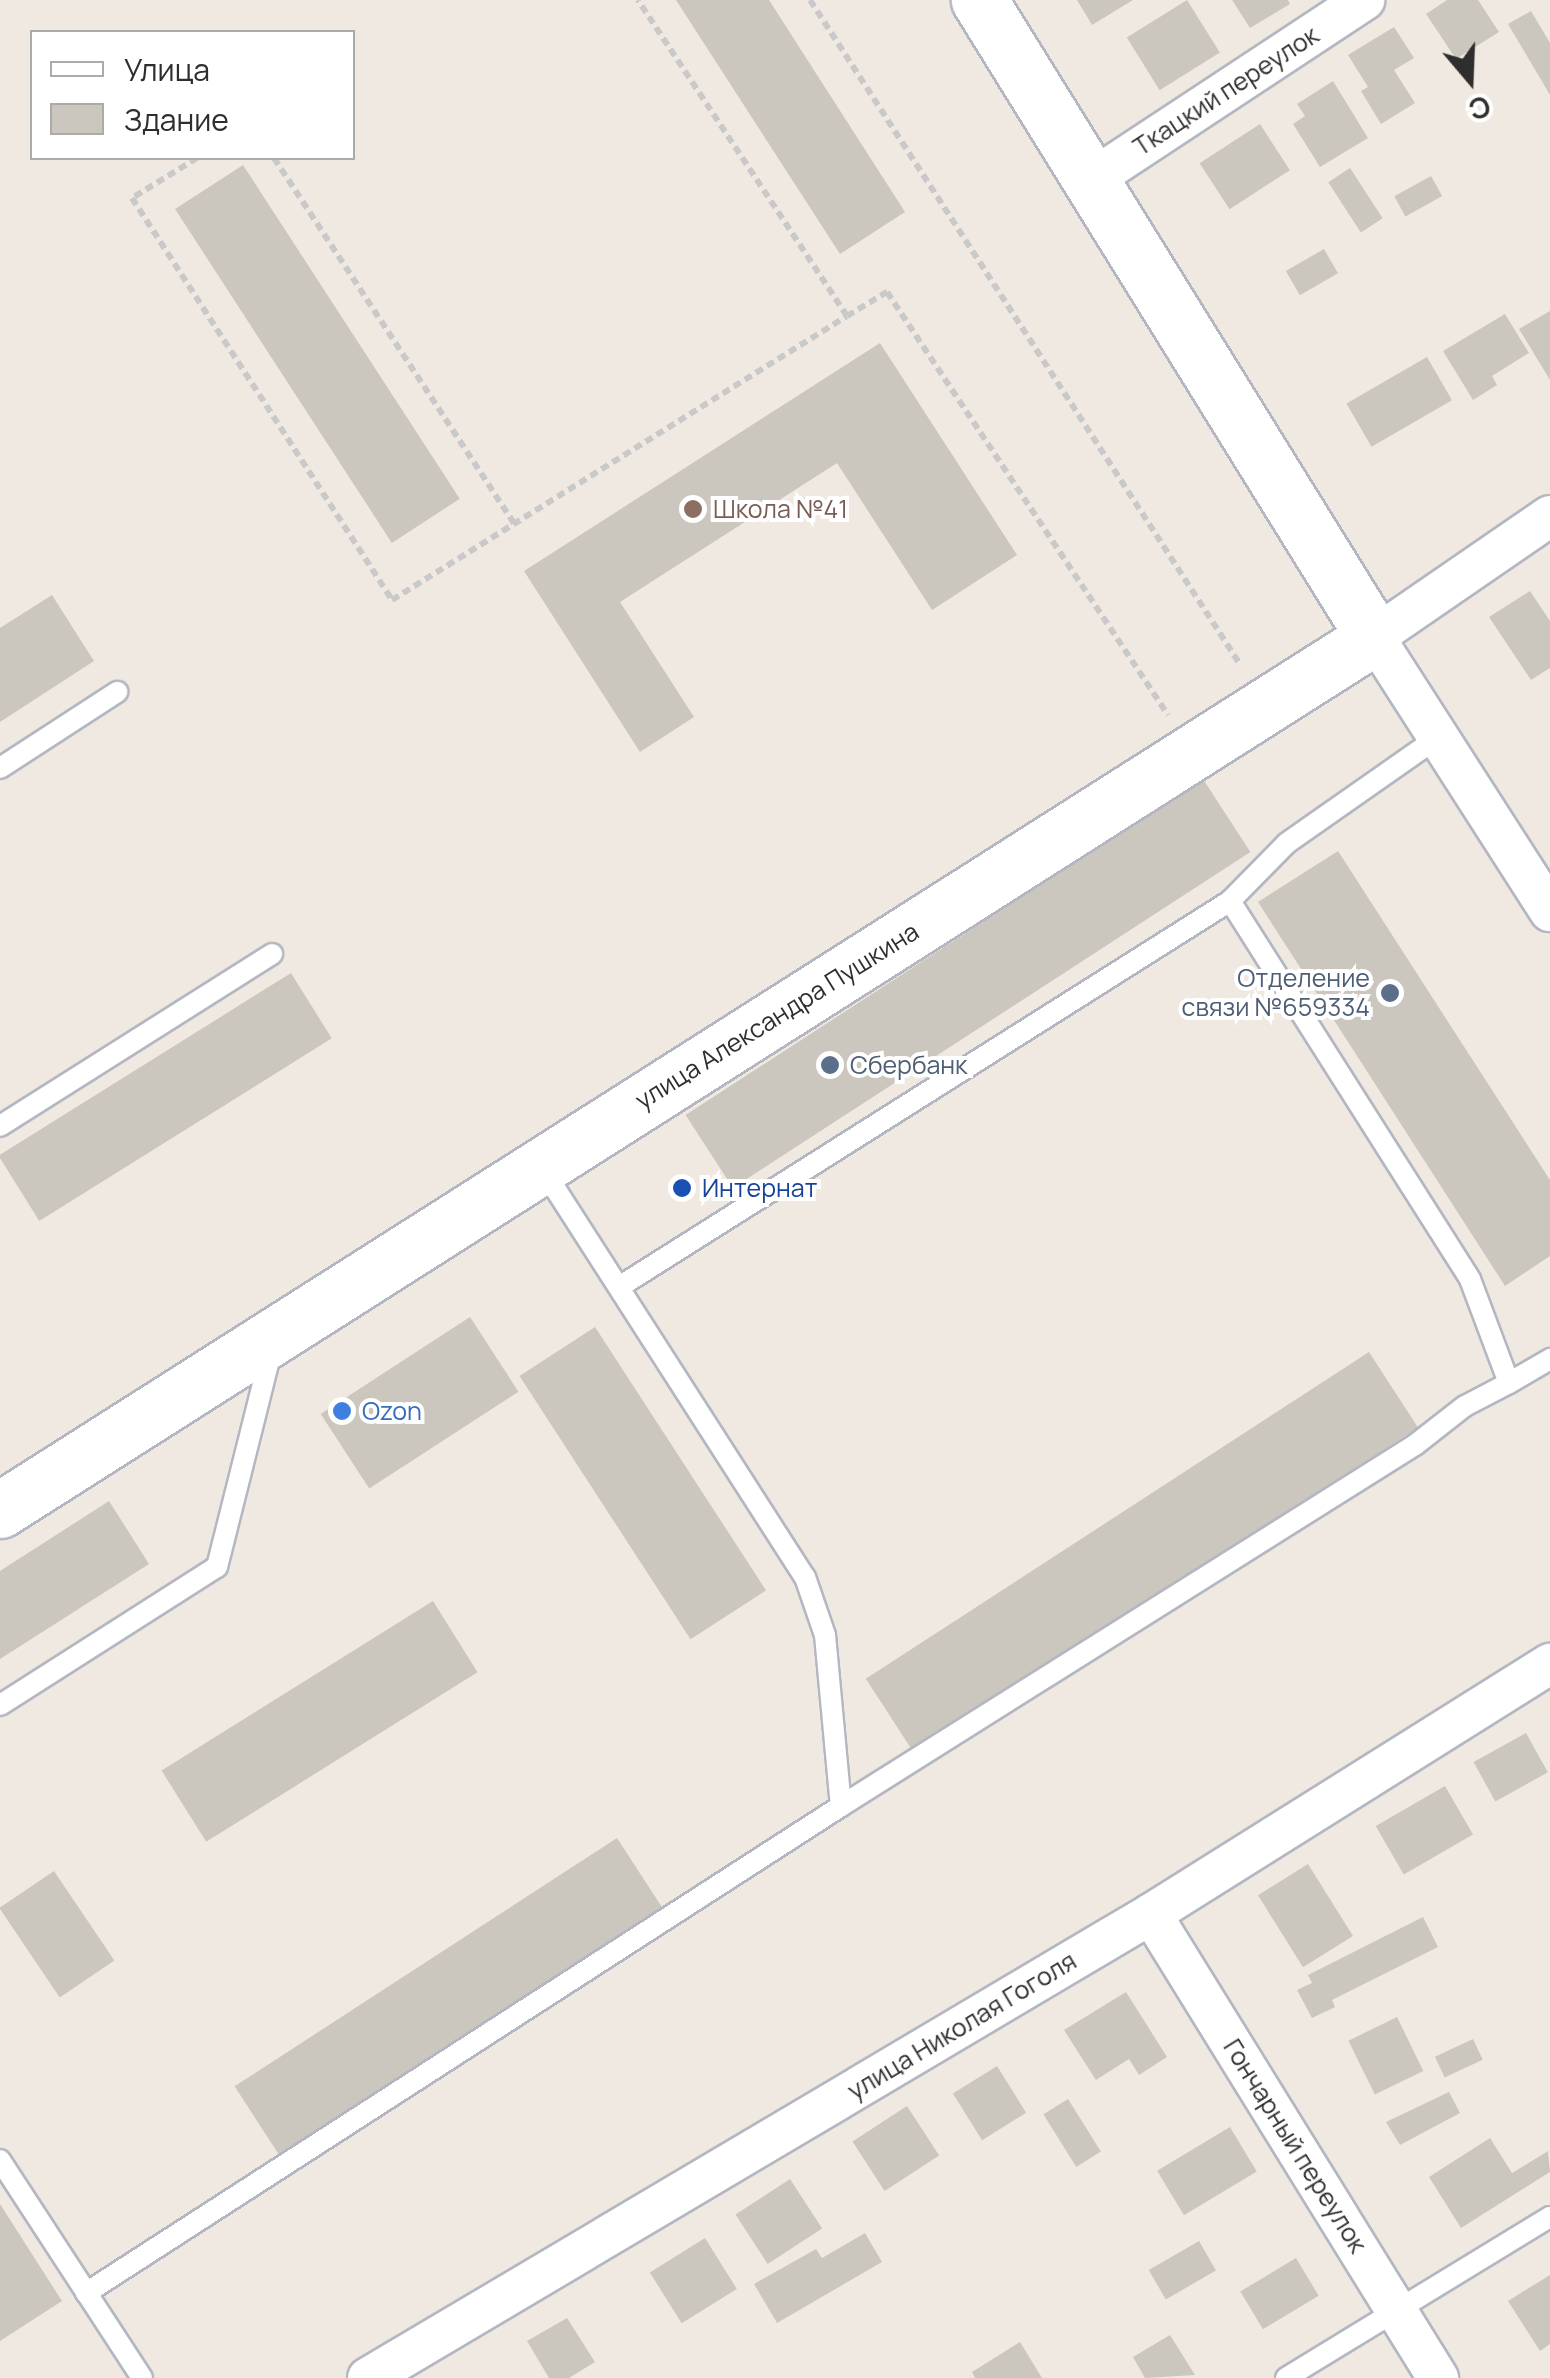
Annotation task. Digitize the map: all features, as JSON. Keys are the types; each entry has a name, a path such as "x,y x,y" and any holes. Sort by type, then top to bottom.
{"main road":[{"path":"979,0 1088,182 1374,637"},
{"name":"улица Александра Пушкина","path":"0,1510 1374,637"}],"street":[{"name":"Ткацкий переулок","path":"1088,182 1364,0"},
{"name":"улица Александра Пушкина","path":"1374,637 1550,516"},
{"path":"1374,637 1550,912"},
{"name":"улица Николая Гоголя","path":"368,2378 415,2366 1550,1664"},
{"name":"Гончарный переулок","path":"1151,1914 1438,2378"}],"lane":[{"path":"0,768 117,692"},
{"path":"619,1287 1230,902 1287,843 1440,736"},
{"path":"1230,902 1470,1278 1509,1382"},
{"path":"0,1126 272,954"},
{"path":"541,1166 805,1577 825,1635 841,1806"},
{"path":"0,1706 217,1567 275,1335"},
{"path":"86,2292 841,1806 1415,1445 1465,1406 1550,1359"},
{"path":"0,2160 142,2378"},
{"path":"1286,2378 1550,2217"}],"path":[{"path":"638,0 847,316"},
{"path":"810,0 1250,680"},
{"path":"194,160 132,198 392,600 887,292 1193,752"},
{"path":"275,160 516,526"}],"building":[{"path":"676,0 769,0 905,212 840,254"},
{"path":"1077,0 1133,0 1092,25"},
{"path":"1187,0 1220,53 1160,90 1127,38"},
{"path":"1232,0 1288,0 1290,4 1250,28"},
{"path":"1447,0 1478,0 1499,32 1456,59 1426,14"},
{"path":"1531,11 1550,43 1550,95 1508,24"},
{"path":"1394,27 1414,58 1394,70 1415,103 1381,124 1361,91 1368,87 1348,55"},
{"path":"1333,81 1368,138 1320,167 1293,124 1305,116 1297,104"},
{"path":"1260,124 1290,170 1230,209 1200,163"},
{"path":"243,165 460,499 392,543 175,209"},
{"path":"1350,168 1383,218 1361,232 1328,182"},
{"path":"1431,176 1442,196 1405,216 1394,196"},
{"path":"1324,249 1338,273 1300,295 1286,271"},
{"path":"1550,311 1550,380 1519,329"},
{"path":"1505,314 1529,353 1492,376 1497,385 1473,400 1443,351"},
{"name":"Школа №41","path":"880,343 1017,555 932,610 837,463 620,602 694,717 640,752 524,571"},
{"path":"1427,357 1452,400 1371,447 1346,404"},
{"path":"1530,591 1550,621 1550,668 1531,680 1489,617"},
{"path":"52,595 94,661 0,722 0,628"},
{"path":"1203,779 1250,852 733,1188 686,1115"},
{"path":"1338,851 1550,1180 1550,1256 1505,1286 1258,902"},
{"path":"291,973 332,1038 39,1221 0,1155"},
{"path":"470,1317 518,1392 369,1489 321,1414"},
{"path":"595,1327 766,1590 691,1639 520,1376"},
{"path":"1369,1352 1418,1427 915,1754 866,1679"},
{"path":"109,1501 149,1564 0,1659 0,1571"},
{"path":"433,1601 478,1672 206,1842 162,1771"},
{"path":"1526,1733 1548,1772 1495,1801 1474,1762"},
{"path":"1445,1786 1473,1834 1404,1874 1376,1826"},
{"path":"617,1838 662,1908 280,2156 235,2086"},
{"path":"1308,1864 1353,1936 1303,1967 1258,1895"},
{"path":"54,1871 114,1961 60,1997 0,1909"},
{"path":"1423,1917 1438,1947 1332,2000 1335,2007 1312,2018 1297,1990 1312,1983 1308,1975"},
{"path":"1126,1992 1167,2057 1139,2075 1129,2059 1096,2080 1064,2030"},
{"path":"1397,2017 1423,2071 1375,2095 1348,2041"},
{"path":"1473,2039 1483,2060 1445,2078 1435,2057"},
{"path":"997,2066 1026,2113 982,2140 953,2094"},
{"path":"1449,2092 1460,2113 1400,2145 1386,2122"},
{"path":"1068,2099 1101,2152 1076,2167 1043,2114"},
{"path":"907,2106 939,2155 885,2191 852,2141"},
{"path":"1230,2127 1257,2172 1184,2215 1157,2171"},
{"path":"1490,2138 1512,2173 1548,2151 1550,2172 1461,2228 1429,2177"},
{"path":"790,2179 822,2228 768,2264 735,2214"},
{"path":"0,2204 62,2301 0,2341"},
{"path":"865,2233 882,2262 777,2323 754,2284 816,2249 822,2258"},
{"path":"705,2238 737,2289 682,2323 650,2272"},
{"path":"1199,2241 1216,2270 1166,2299 1149,2270"},
{"path":"1296,2258 1319,2296 1263,2329 1240,2291"},
{"path":"1550,2275 1550,2344 1540,2351 1508,2301"},
{"path":"567,2318 595,2362 569,2378 549,2378 527,2341"},
{"path":"1170,2335 1195,2375 1145,2378 1133,2357"},
{"path":"1020,2342 1042,2378 975,2378 972,2372"}],"place":[{"name":"Школа №41","path":"693,509"},
{"name":"Отделение связи №659334","path":"1390,993"},
{"name":"Сбербанк","path":"830,1065"},
{"name":"Интернат","path":"682,1188"},
{"name":"Ozon","path":"342,1411"}]}
